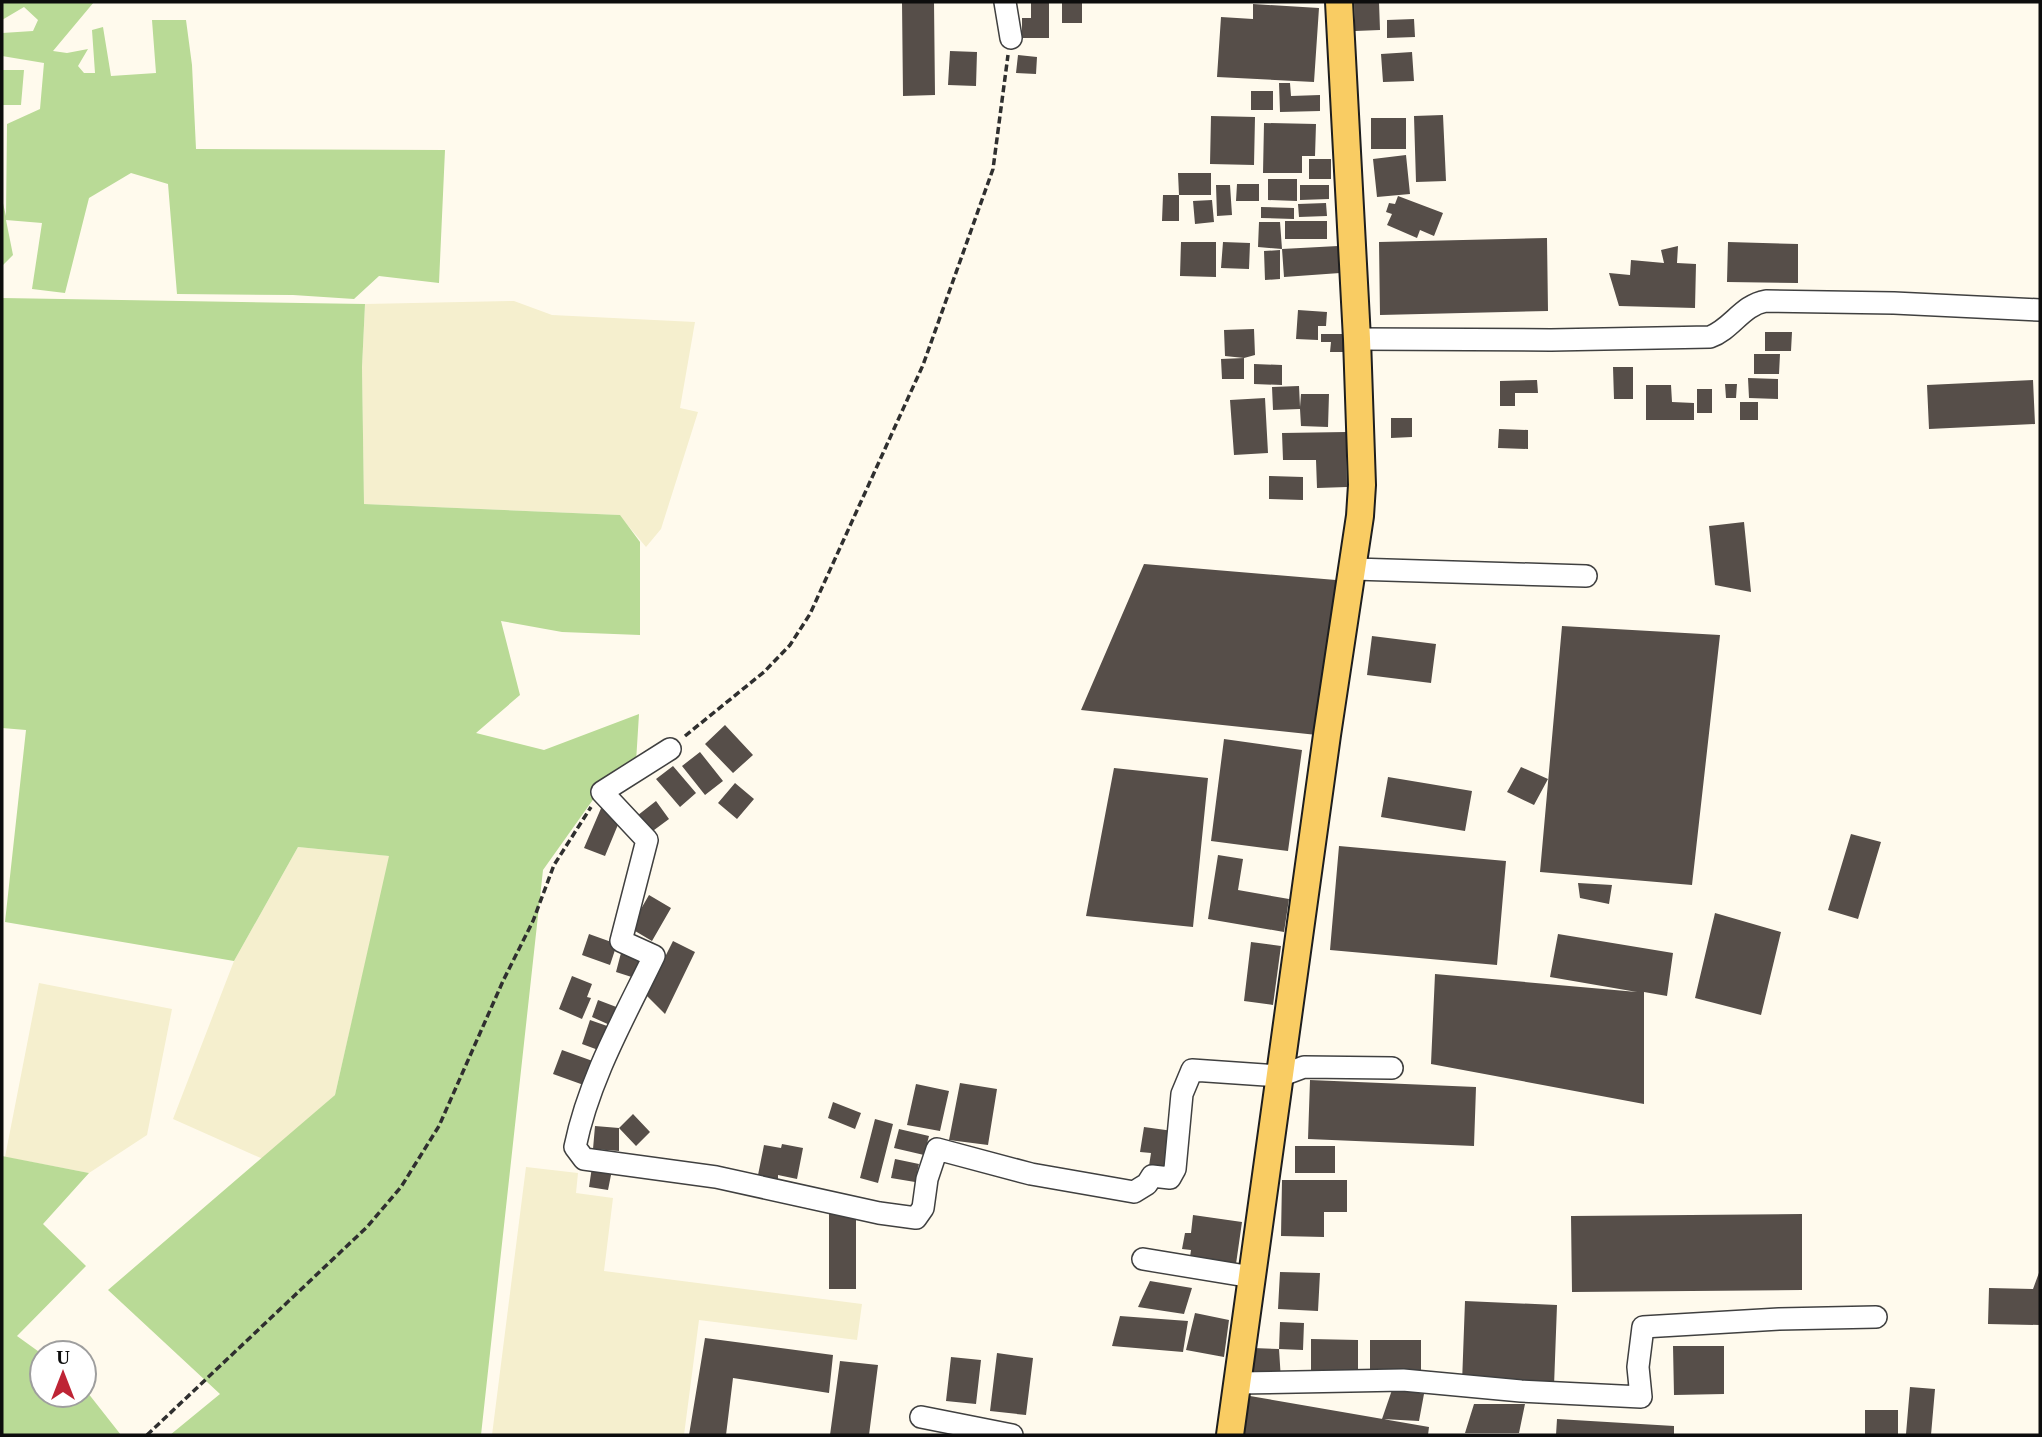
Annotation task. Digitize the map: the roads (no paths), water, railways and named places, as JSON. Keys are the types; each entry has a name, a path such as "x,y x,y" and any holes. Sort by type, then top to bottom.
{"main road":[{"path":"1230,1435 1327,735 1354,569 1362,485 1339,2"}],"street":[{"path":"1005,2 1011,38"},
{"path":"1357,339 1710,337 1722,332 1752,305 1766,301 1894,303 2040,310"},
{"path":"1354,569 1586,576"},
{"path":"670,749 602,792 647,840 621,942 654,956 603,1061 582,1113 575,1147 584,1159 716,1177 879,1213 916,1218 923,1208 927,1179 937,1149 1031,1174 1134,1192 1147,1184 1152,1176 1170,1178 1175,1169 1182,1094 1192,1070 1280,1076 1304,1067 1392,1068"},
{"path":"1143,1259 1252,1278"},
{"path":"1238,1383 1403,1380 1521,1391 1641,1397 1638,1367 1643,1327 1779,1319 1875,1317"},
{"path":"921,1417 1012,1435"}]}
